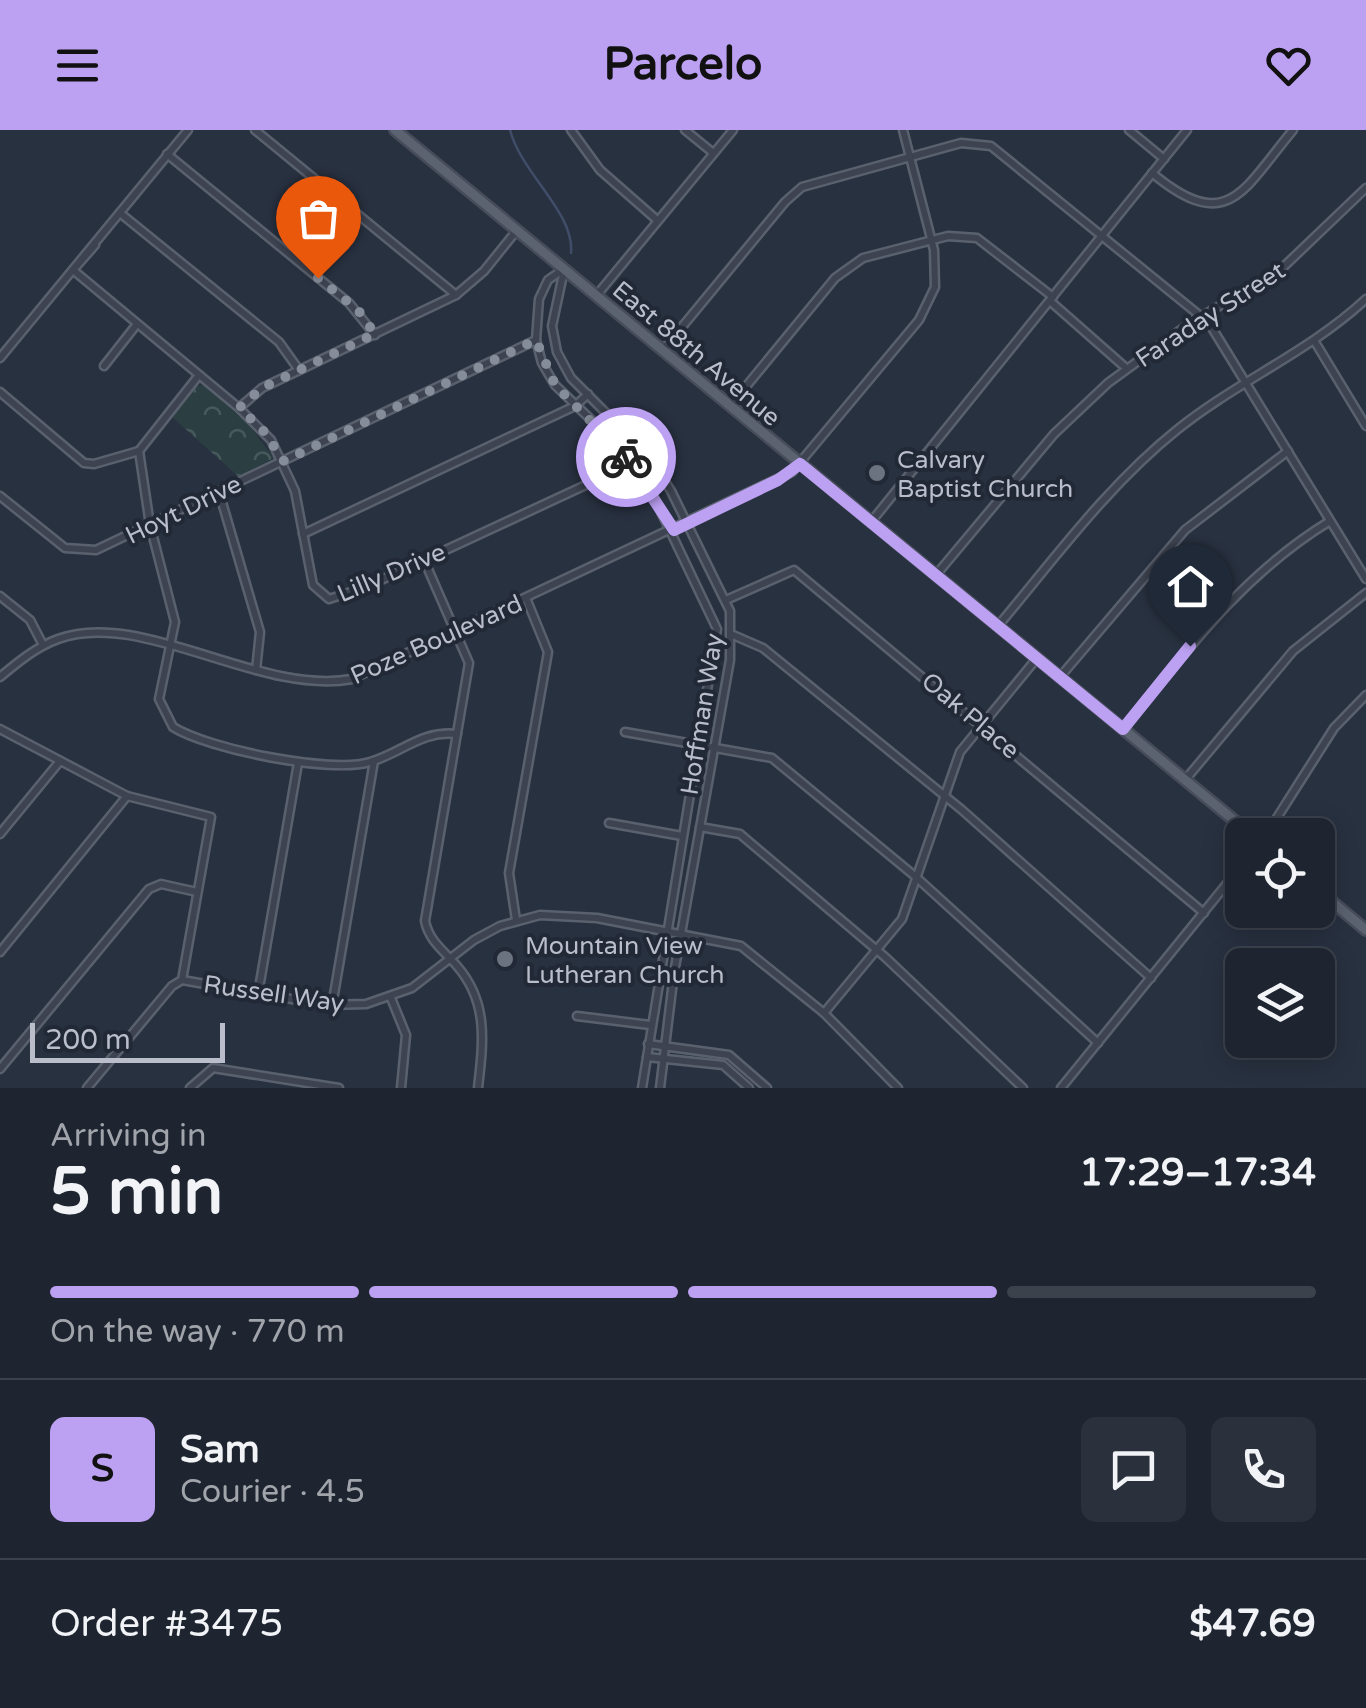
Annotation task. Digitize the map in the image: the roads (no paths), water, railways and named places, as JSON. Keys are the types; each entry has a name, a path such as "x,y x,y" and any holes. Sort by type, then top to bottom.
{"main road":[{"name":"East 88th Avenue","path":"395,130 1231,818"},
{"path":"1335,904 1366,930"}],"street":[{"path":"0,358 188,130"},
{"path":"255,130 456,295"},
{"path":"572,130 600,170 657,220"},
{"path":"685,130 712,152"},
{"path":"596,296 733,130"},
{"name":"Poze Boulevard","path":"0,677 44,645 96,632 309,682 338,682 362,676 778,480 800,464 926,309 936,275 932,240 902,130"},
{"path":"1128,130 1164,159"},
{"path":"870,522 1187,130"},
{"path":"1152,173 1187,199 1222,203 1243,190 1292,130"},
{"path":"662,350 791,196 814,182 961,142 990,146 1203,318 1247,383 1366,580"},
{"path":"167,154 358,310 375,334"},
{"name":"Faraday Street","path":"936,575 1054,434 1126,368 1296,259 1366,188"},
{"path":"120,213 279,342 300,370"},
{"path":"239,408 262,388 456,295 484,271 518,230"},
{"path":"730,406 842,271 864,258 958,235 984,242 1126,368"},
{"path":"536,340 543,290 564,268"},
{"name":"Hoffman Way","path":"564,268 554,311 554,340 563,366 648,454 726,600 733,636 660,1088"},
{"name":"Lilly Drive","path":"73,270 262,429 284,461 313,585 330,600 631,464"},
{"path":"998,626 1125,476 1180,428 1314,342 1366,299"},
{"path":"104,366 137,324"},
{"name":"Hoffman Way","path":"536,340 548,374 631,464 674,530 716,624 642,1088"},
{"name":"Hoyt Drive","path":"0,496 73,551 102,548 536,340"},
{"path":"1314,342 1366,426"},
{"path":"0,392 84,463 94,464 138,451 199,374"},
{"path":"303,534 575,406 588,394"},
{"path":"138,451 150,525 173,606 175,628 159,700 173,727 298,763 341,767 374,761 423,736 457,734"},
{"path":"1060,678 1186,530 1288,452"},
{"path":"219,492 260,632 256,670"},
{"path":"1123,729 1241,588 1285,550 1330,520"},
{"path":"424,560 469,662 425,912 430,936 474,991 481,1012 484,1037 478,1088"},
{"name":"Oak Place","path":"726,600 794,570 983,724 1204,913"},
{"path":"1185,780 1292,651 1366,594"},
{"path":"0,596 30,620 44,645"},
{"path":"516,920 509,873 548,652 526,598"},
{"path":"733,636 763,648 943,795 1151,978"},
{"path":"824,1013 902,919 959,755 1036,658"},
{"path":"1277,818 1334,728 1366,695"},
{"path":"0,729 127,796 210,817 182,980"},
{"path":"625,732 772,758 916,878 1098,1043"},
{"path":"0,834 60,760"},
{"path":"332,1006 374,761"},
{"path":"258,994 298,763"},
{"path":"0,952 127,796"},
{"path":"609,822 682,836"},
{"path":"700,828 740,834 877,950 1023,1088"},
{"path":"0,1070 149,889 160,884 197,892"},
{"path":"1061,1088 1225,886"},
{"name":"Russell Way","path":"88,1088 172,986 182,980 332,1006 390,998 424,981 474,940 516,920 572,914 741,946 824,1013 898,1088"},
{"path":"390,998 406,1035 401,1088"},
{"path":"577,1016 650,1026"},
{"path":"648,1044 729,1055 767,1088"},
{"path":"646,1057 723,1065 749,1088"},
{"path":"190,1088 214,1068 339,1088"}],"waterway":[{"path":"510,130 525,162 565,223 571,253"}],"place":[{"name":"Calvary Baptist Church","path":"877,473"},
{"name":"Mountain View Lutheran Church","path":"505,959"}]}
